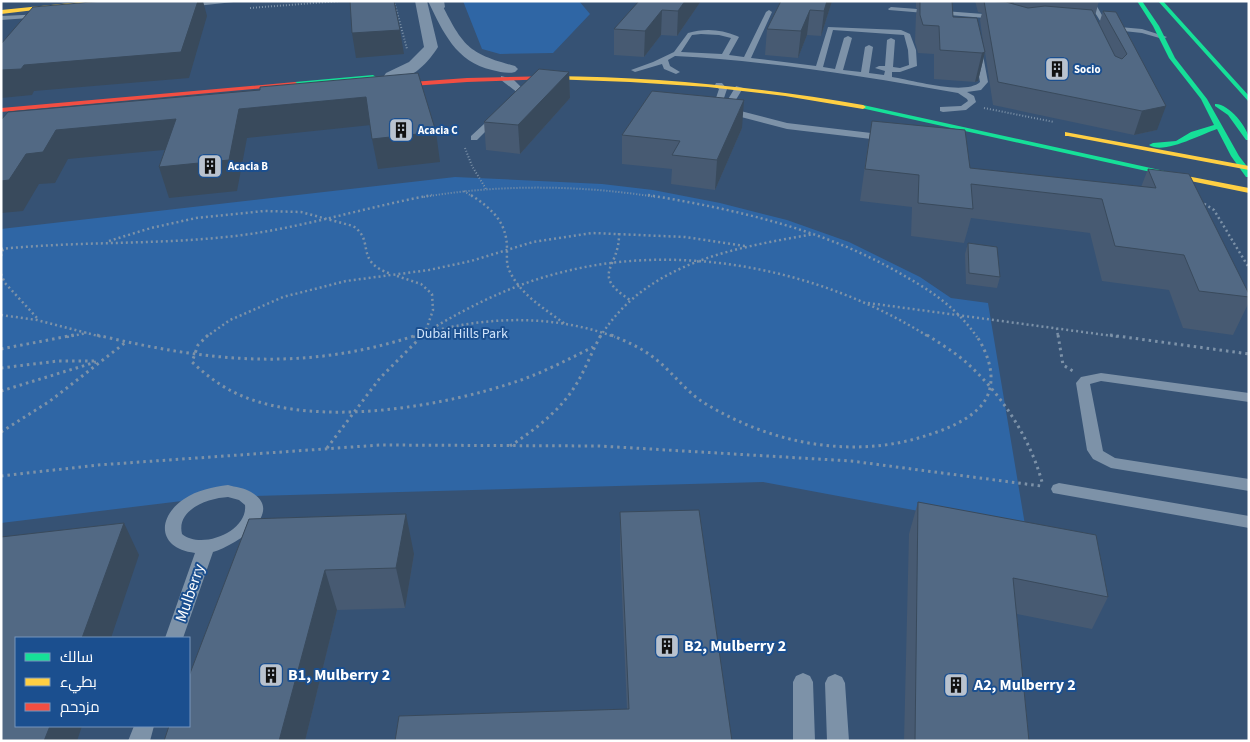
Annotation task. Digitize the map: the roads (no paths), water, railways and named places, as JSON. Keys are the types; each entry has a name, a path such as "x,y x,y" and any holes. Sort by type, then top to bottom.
{"main road":[{"path":"1,12 109,1"},
{"path":"1139,1 1163,37 1172,58 1204,99 1218,126 1248,170"},
{"path":"1160,1 1180,20 1208,55 1249,100"},
{"path":"1,6 69,7"},
{"path":"1,110 392,76 635,70 790,83"},
{"path":"1,120 507,74 538,78 630,79 719,85 846,104 1249,191"},
{"path":"1204,99 1226,110 1249,138"},
{"path":"938,109 971,115"},
{"path":"1125,145 1178,143 1194,134 1218,126"},
{"path":"1058,132 1248,170"},
{"path":"1022,141 1059,143 1249,182"},
{"path":"1118,164 1228,198"}],"street":[{"path":"421,1 431,47 436,52 435,60 446,62 460,58 458,45"},
{"path":"1,12 125,4"},
{"path":"438,4 452,37 458,45 478,62 507,74"},
{"path":"392,76 417,65 424,59 431,47"}],"lane":[{"path":"183,5 240,1"},
{"path":"1091,1 1100,26"},
{"path":"1,19 69,7"},
{"path":"891,9 966,19 1005,17"},
{"path":"747,59 769,12"},
{"path":"1100,26 1156,26"},
{"path":"1100,26 1142,31 1163,37"},
{"path":"819,68 830,28 901,32 907,34 898,43 888,78"},
{"path":"677,53 690,34 710,33 729,35 735,38 724,57"},
{"path":"828,36 857,38"},
{"path":"840,67 848,38"},
{"path":"866,39 874,39"},
{"path":"866,70 888,78 960,91 978,88 984,82 976,42"},
{"path":"635,70 664,60 670,55 708,45 724,57 819,68 904,70 913,66 912,50 898,43"},
{"path":"866,70 869,47"},
{"path":"664,60 667,67 676,72"},
{"path":"507,74 517,94 538,78"},
{"path":"719,85 723,89 721,105"},
{"path":"733,104 739,88"},
{"path":"938,109 969,105 972,102 971,98 960,91"},
{"path":"721,105 733,104 749,117"},
{"path":"721,105 734,114 787,126 893,138"},
{"path":"474,138 500,111"},
{"path":"1249,398 1102,377 1086,380 1083,383 1095,450 1103,459 1111,463 1249,485"},
{"path":"1059,489 1249,522"},
{"path":"214,492 239,492 248,497 253,503 254,512 251,521 244,530 220,544 206,547 192,547 182,544 174,538 172,530 174,520 180,511 201,496 214,492"},
{"name":"Mulberry","path":"174,637 206,547"},
{"path":"803,682 804,741"},
{"path":"835,683 838,741"},
{"path":"139,741 144,727"}],"place":[{"name":"Socio","path":"1057,69"},
{"name":"Acacia C","path":"401,130"},
{"name":"Acacia B","path":"210,166"},
{"name":"B2, Mulberry 2","path":"667,646"},
{"name":"B1, Mulberry 2","path":"271,675"},
{"name":"A2, Mulberry 2","path":"956,685"}],"park label":[{"name":"Dubai Hills Park","path":"462,334"}]}
